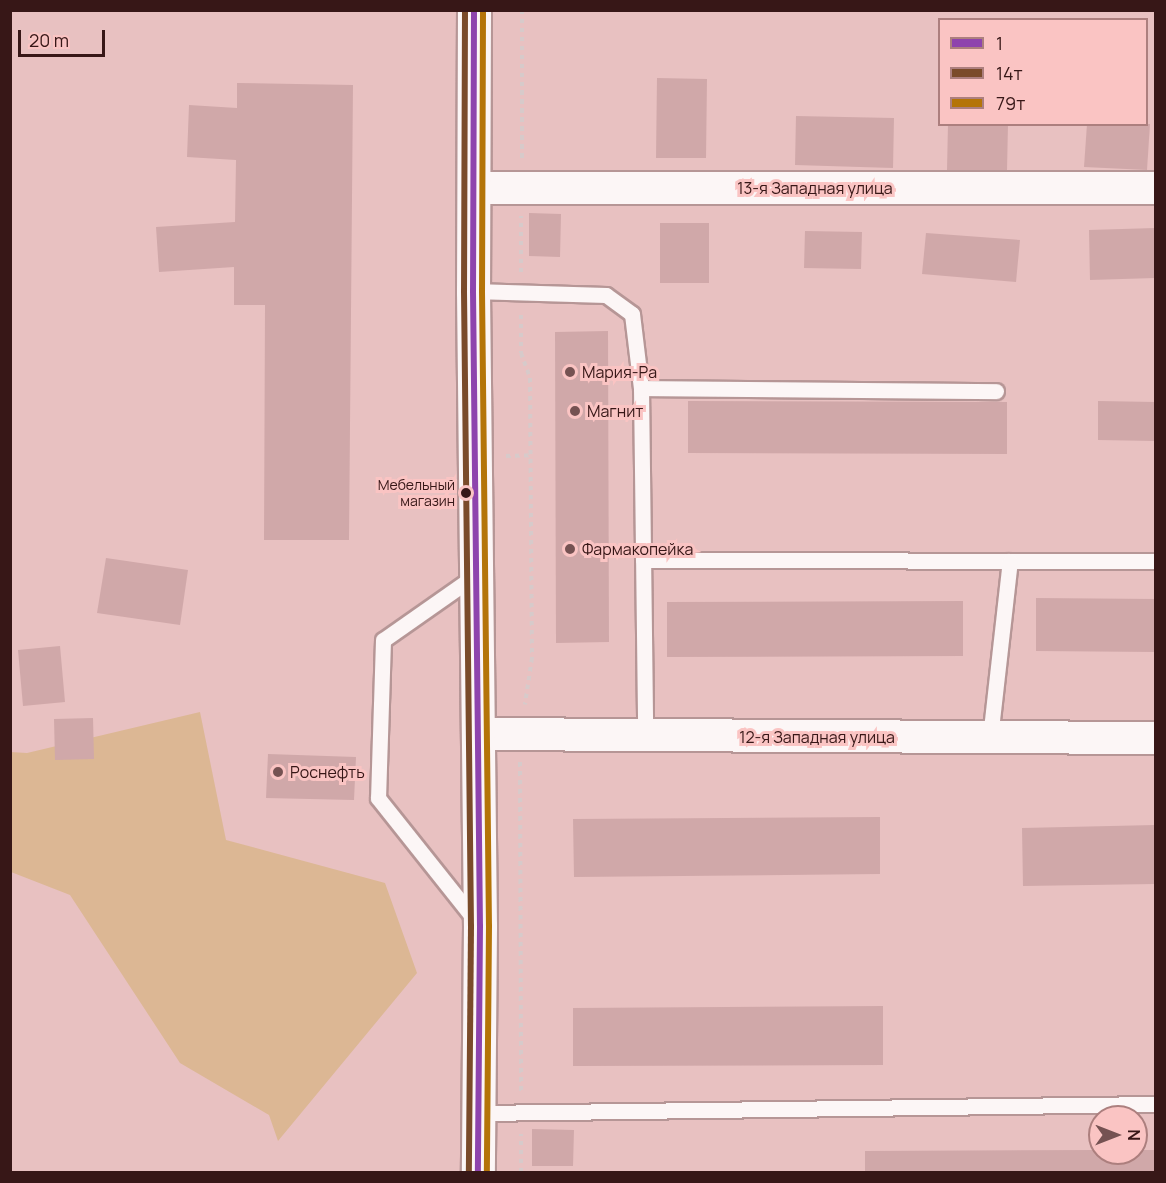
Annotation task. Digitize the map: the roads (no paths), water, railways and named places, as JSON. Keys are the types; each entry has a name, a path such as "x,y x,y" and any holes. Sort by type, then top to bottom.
{"street":[{"path":"474,10 473,291 480,926 478,1173"},
{"name":"13-я Западная улица","path":"474,188 1155,188"},
{"name":"12-я Западная улица","path":"478,734 1155,738"}],"lane":[{"path":"473,291 606,295 632,314 641,388 645,736"},
{"path":"641,388 996,391"},
{"path":"643,560 1155,561"},
{"path":"990,738 1010,561"},
{"path":"476,575 383,640 378,798 480,926"},
{"path":"478,1113 1155,1104"}],"place":[{"name":"Мария-Ра","path":"570,372"},
{"name":"Магнит","path":"575,411"},
{"name":"Мебельный магазин","path":"466,493"},
{"name":"Фармакопейка","path":"570,549"},
{"name":"Роснефть","path":"278,772"}]}
